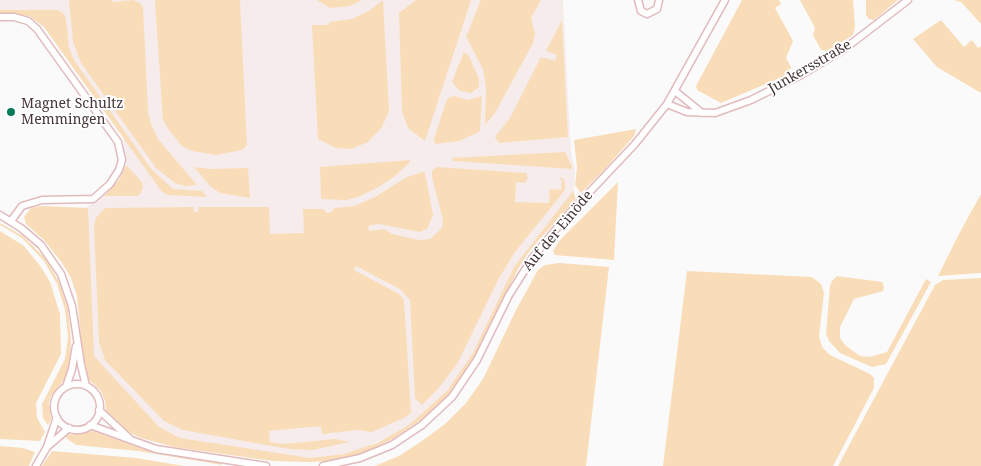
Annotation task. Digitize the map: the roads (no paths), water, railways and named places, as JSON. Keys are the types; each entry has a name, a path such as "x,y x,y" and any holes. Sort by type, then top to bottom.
{"street":[{"path":"638,0 641,11 647,14 657,9 658,0"},
{"name":"Auf der Einöde","path":"323,466 360,458 392,445 408,436 444,405 478,360 509,295 533,258 566,216 635,144 667,104 725,0"},
{"name":"Junkersstraße","path":"667,104 688,112 715,113 729,109 802,75 859,40 908,0"},
{"path":"0,17 21,19 38,29 118,142 122,160 120,170 110,184 93,199 42,200 22,206 11,221"},
{"path":"675,91 702,113"},
{"path":"0,216 11,221 41,245 61,274 72,306 86,386"},
{"path":"36,466 47,447 57,417 55,400 66,387 72,369 77,342"},
{"path":"66,387 78,384 86,386 96,394 99,410 130,439"},
{"path":"57,417 69,428 80,429 90,425 99,410"},
{"path":"90,425 156,449 266,466"},
{"path":"47,447 69,428"}],"place":[{"name":"Magnet Schultz Memmingen","path":"11,112"}]}
